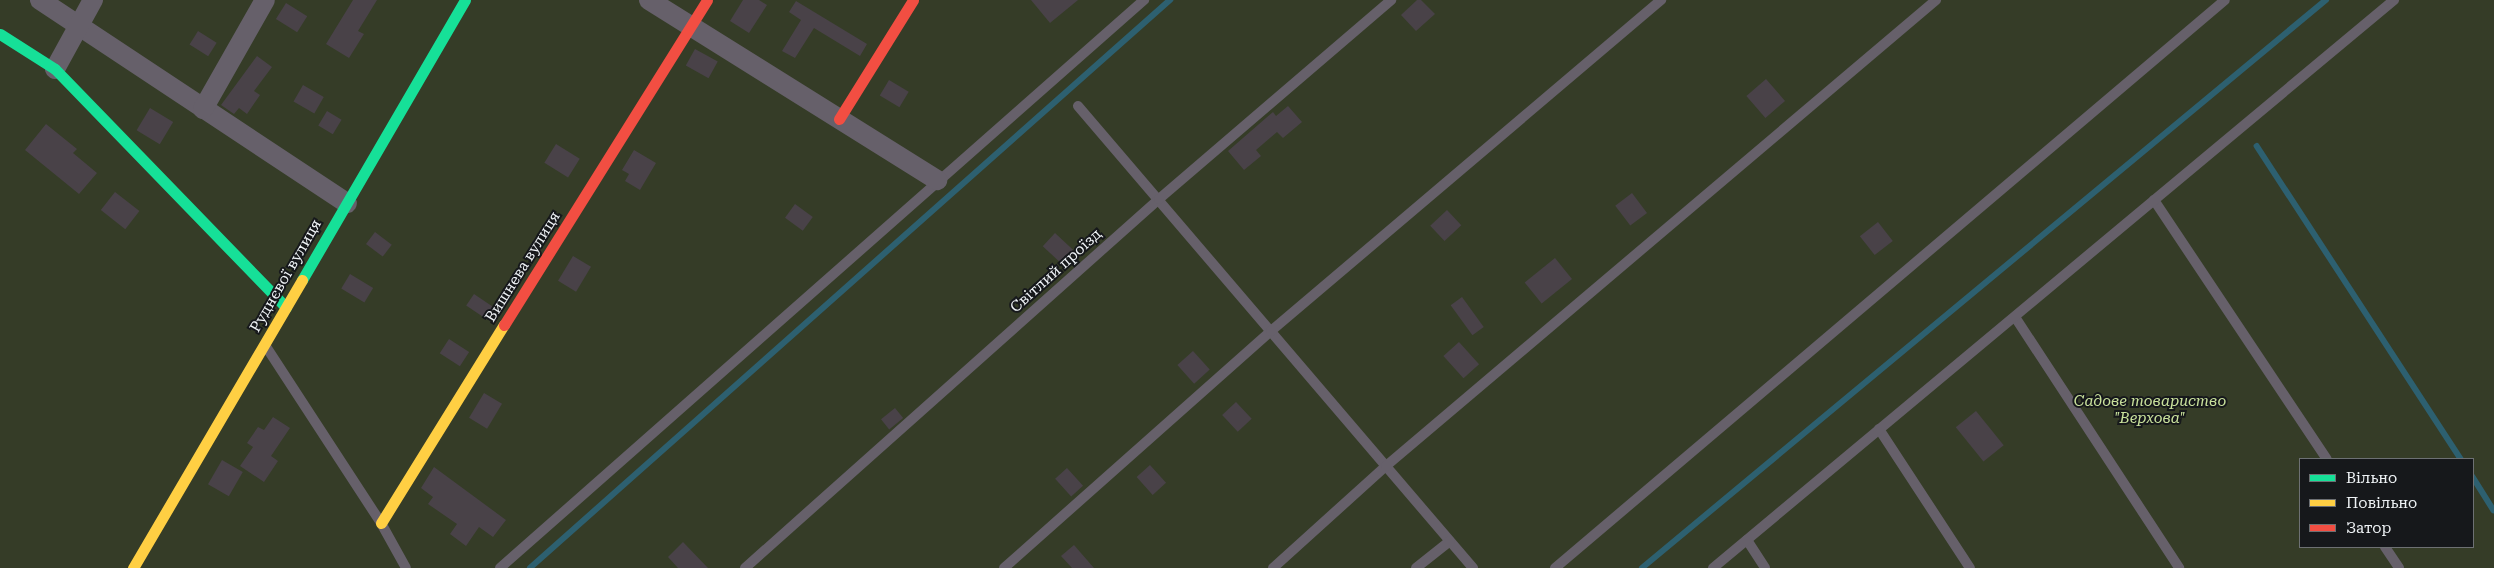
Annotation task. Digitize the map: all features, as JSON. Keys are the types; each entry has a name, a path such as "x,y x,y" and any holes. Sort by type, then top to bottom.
{"street":[{"path":"40,0 346,203"},
{"path":"55,69 94,0"},
{"path":"203,109 265,0"},
{"name":"Руднєвої вулиця","path":"133,568 466,0"},
{"path":"649,0 937,180"},
{"name":"Вишнева вулиця","path":"381,522 707,0"},
{"path":"840,119 912,0"},
{"path":"0,34 55,69 286,307"}],"lane":[{"path":"500,568 937,180 1144,0"},
{"name":"Світлий проїзд","path":"745,568 1159,200 1391,0"},
{"path":"1004,568 1271,331 1661,0"},
{"path":"1272,568 1386,466 1936,0"},
{"path":"1555,568 2225,0"},
{"path":"1713,568 2394,0"},
{"path":"1078,106 1473,568"},
{"path":"2154,200 2326,458"},
{"path":"2015,316 2179,568"},
{"path":"264,344 381,522 406,568"},
{"path":"1880,429 1970,568"},
{"path":"1747,540 1765,568"},
{"path":"1416,568 1450,541"},
{"path":"2386,548 2399,568"}],"green space":[{"name":"Садове товариство \"Верхова\"","path":"0,0 2494,0 2494,568 0,568"}],"building":[{"path":"353,0 377,0 358,31 364,34 349,58 326,44"},
{"path":"743,0 759,0 767,5 749,33 730,21"},
{"path":"1031,0 1078,0 1050,23"},
{"path":"1417,0 1421,0 1435,14 1416,31 1401,15"},
{"path":"796,1 867,44 860,56 814,28 795,58 782,51 801,20 789,12"},
{"path":"286,3 307,16 297,32 276,19"},
{"path":"198,31 217,43 208,56 190,45"},
{"path":"695,49 718,62 709,78 686,66"},
{"path":"257,56 272,67 254,91 260,95 247,114 239,108 234,114 221,105"},
{"path":"1766,79 1785,101 1765,118 1746,96"},
{"path":"889,80 909,92 899,107 880,95"},
{"path":"303,85 324,97 314,113 294,101"},
{"path":"1288,106 1302,122 1283,138 1277,132 1256,150 1261,156 1244,170 1228,151 1273,112 1276,116"},
{"path":"150,108 173,122 160,144 137,130"},
{"path":"327,111 342,120 333,134 318,126"},
{"path":"46,124 77,149 73,153 97,173 79,194 25,150"},
{"path":"556,144 580,159 568,177 544,163"},
{"path":"634,150 656,163 640,190 625,181 629,174 622,170"},
{"path":"115,192 139,211 125,229 101,210"},
{"path":"1632,193 1647,213 1630,226 1615,206"},
{"path":"795,204 813,217 803,231 785,218"},
{"path":"1447,210 1461,225 1445,241 1430,226"},
{"path":"1878,222 1893,241 1875,255 1860,236"},
{"path":"375,232 392,245 383,257 366,244"},
{"path":"1055,233 1073,250 1061,263 1043,246"},
{"path":"573,256 591,267 576,292 558,281"},
{"path":"1555,258 1572,279 1542,304 1525,283"},
{"path":"350,274 373,288 364,302 341,289"},
{"path":"474,294 495,308 487,320 466,306"},
{"path":"1462,297 1484,327 1472,335 1451,305"},
{"path":"449,339 469,352 460,366 440,353"},
{"path":"1459,342 1479,364 1463,378 1443,356"},
{"path":"1193,351 1210,370 1194,384 1177,365"},
{"path":"484,393 502,404 487,429 469,418"},
{"path":"1236,402 1252,419 1238,432 1222,415"},
{"path":"895,408 903,418 889,429 881,419"},
{"path":"1976,411 2004,445 1983,462 1956,427"},
{"path":"273,417 290,428 271,456 278,461 264,482 240,466 253,447 247,443 258,427 264,430"},
{"path":"222,460 243,472 229,496 208,484"},
{"path":"1150,465 1166,483 1153,495 1137,477"},
{"path":"434,467 506,520 493,537 479,527 466,546 450,534 457,524 428,504 433,497 421,488"},
{"path":"1067,468 1083,486 1071,497 1055,479"},
{"path":"683,542 708,568 678,568 668,557"},
{"path":"1074,545 1094,568 1072,568 1061,556"}],"waterway":[{"path":"530,568 1170,0"},
{"path":"1642,568 2326,0"},
{"path":"2257,146 2460,458"},
{"path":"2474,479 2494,510"}],"traffic: fast":[{"path":"302,280 465,0"},
{"path":"0,34 55,69 286,307"}],"traffic: slow":[{"path":"133,568 302,280"},
{"path":"381,523 504,325"}],"traffic: jam":[{"path":"504,325 707,0"},
{"path":"839,119 913,0"}]}
